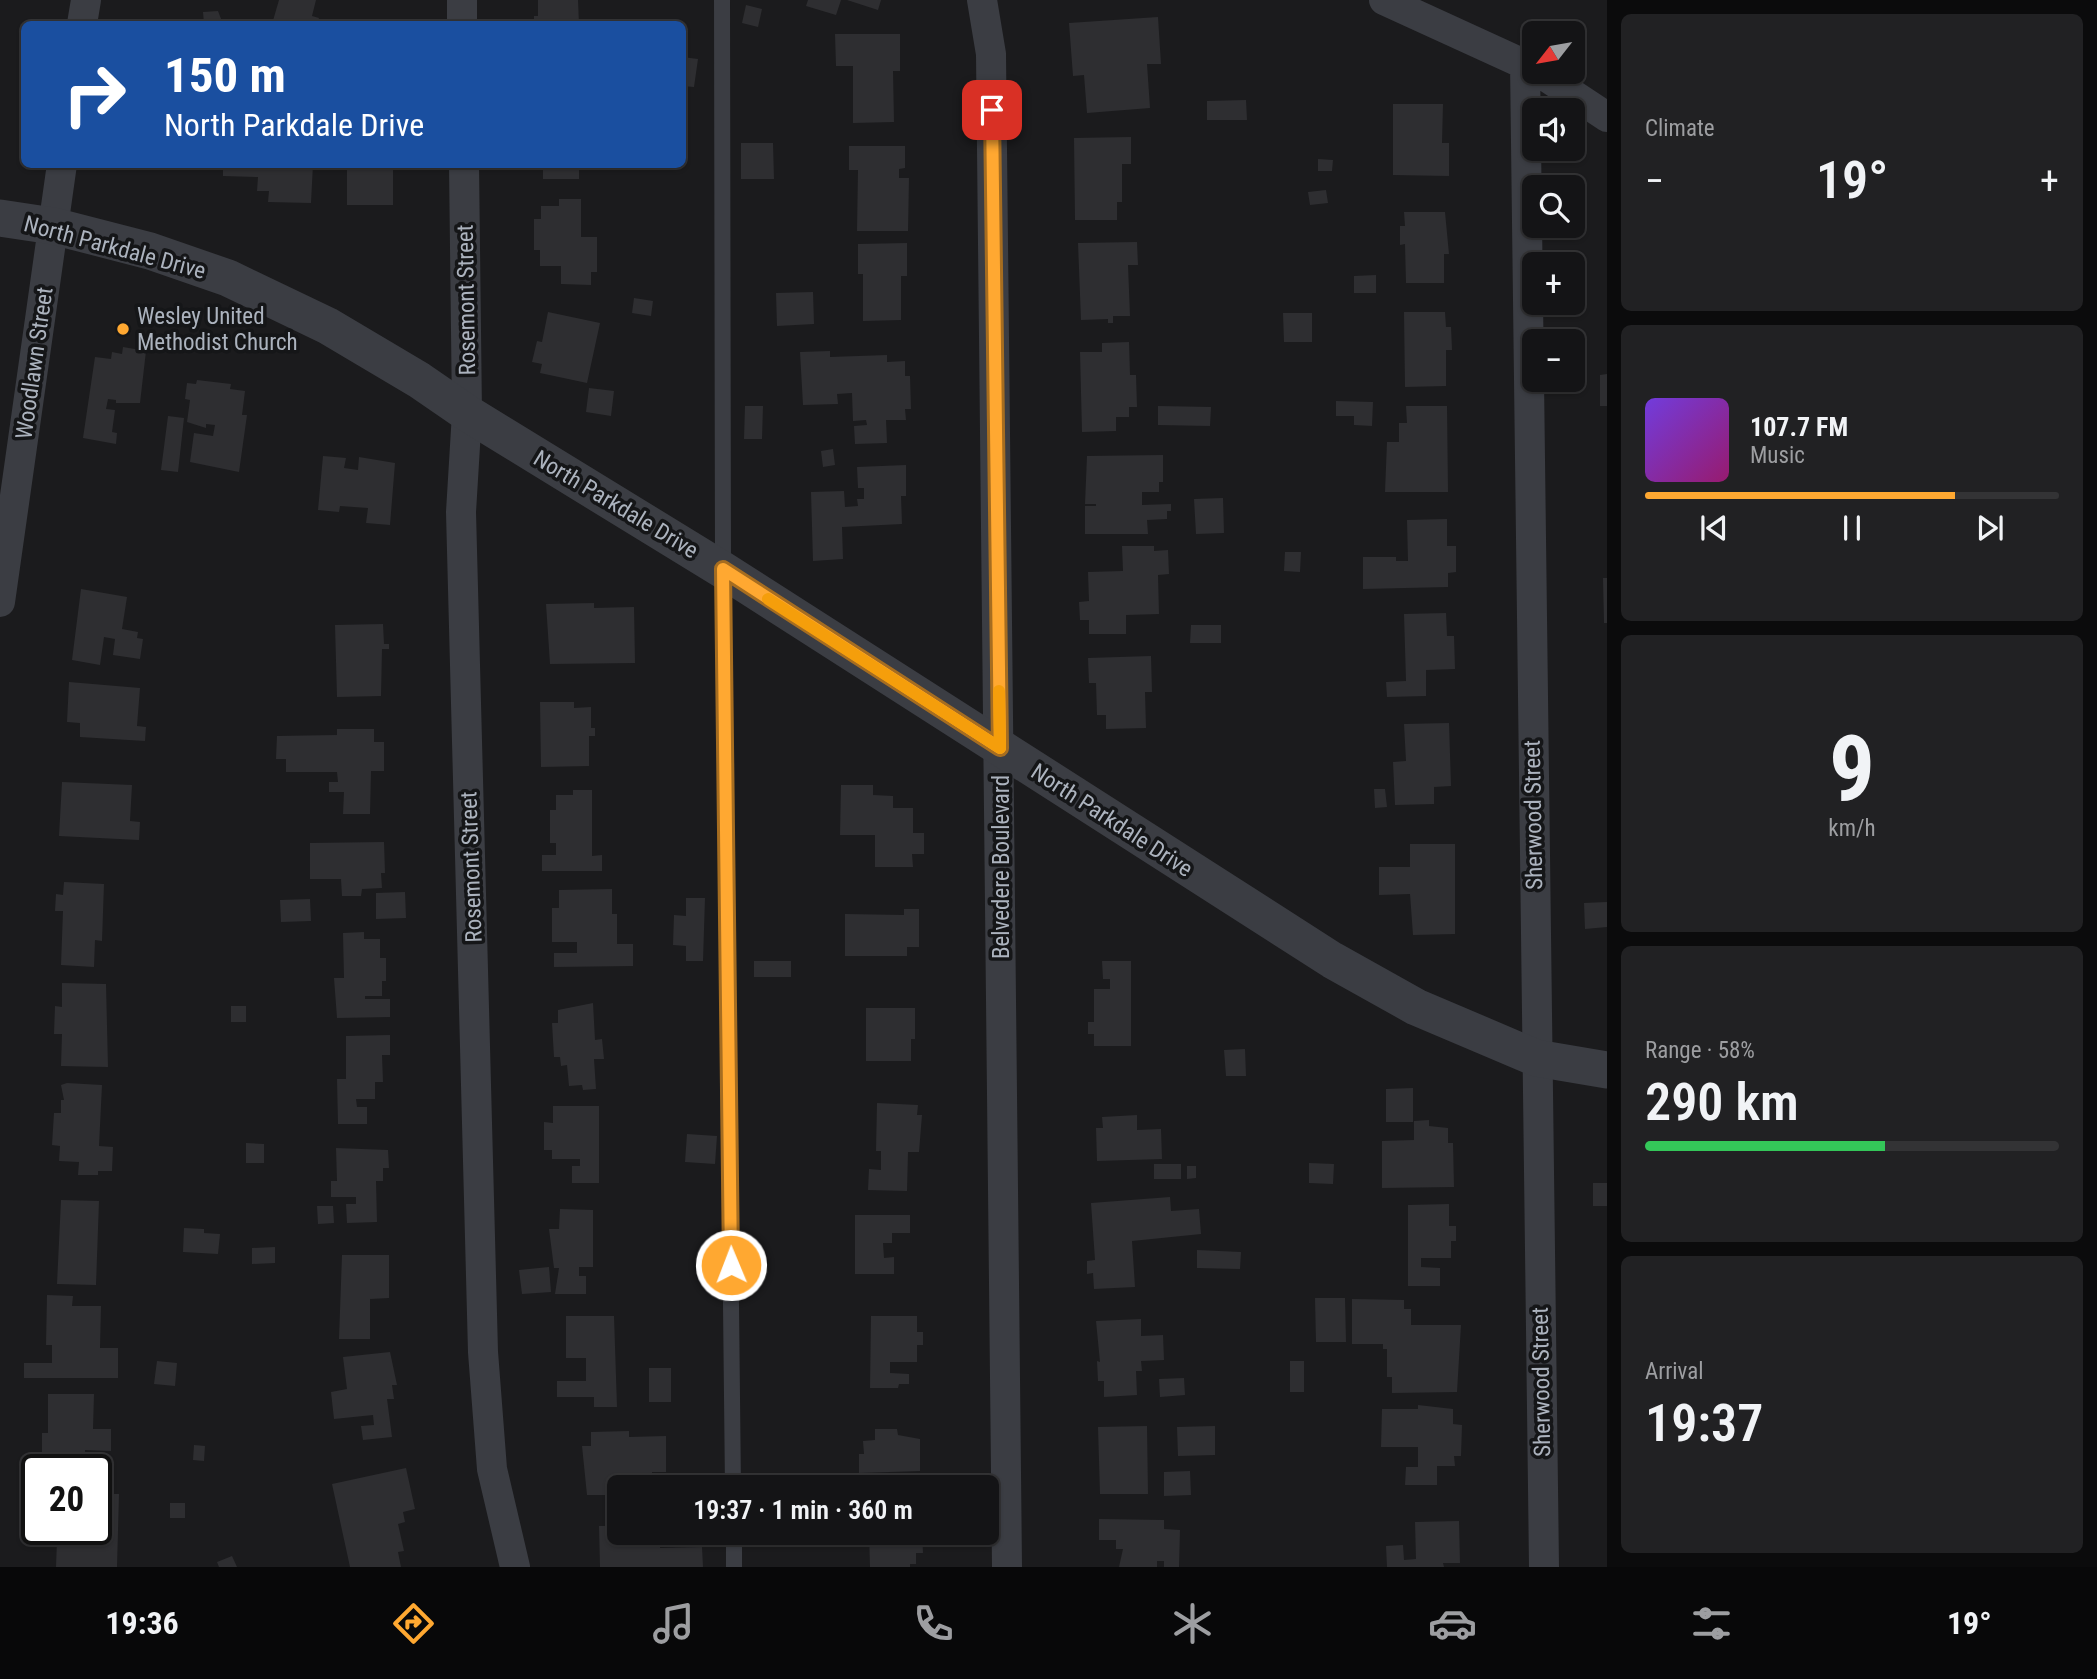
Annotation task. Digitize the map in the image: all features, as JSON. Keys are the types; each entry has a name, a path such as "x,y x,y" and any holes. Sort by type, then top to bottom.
{"street":[{"path":"82,21 86,0"},
{"path":"462,0 462,21"},
{"name":"Belvedere Boulevard","path":"982,0 991,54 1007,1567"},
{"path":"1384,0 1522,63"},
{"name":"Sherwood Street","path":"1533,84 1536,1058 1544,1567"},
{"path":"1557,84 1607,117"},
{"name":"Woodlawn Street","path":"0,602 61,168"},
{"name":"Rosemont Street","path":"464,168 467,413 461,512 482,1352 492,1469 515,1567"},
{"name":"North Parkdale Drive","path":"0,218 54,226 150,251 228,278 328,327 419,380 467,413 723,569 1332,960 1416,1007 1536,1058 1607,1070"}],"lane":[{"path":"722,0 723,569 733,1475"},
{"path":"734,1545 734,1567"}],"building":[{"path":"279,0 316,0 312,16 319,18 318,21 273,21"},
{"path":"538,0 578,0 579,21 534,21 534,16 538,16"},
{"path":"808,0 841,0 836,15 806,6"},
{"path":"847,0 881,0 878,10"},
{"path":"746,5 762,9 758,27 742,23"},
{"path":"218,11 222,21 204,21 203,12"},
{"path":"1158,17 1161,64 1147,64 1150,108 1087,113 1084,75 1073,76 1069,23"},
{"path":"835,34 900,34 900,71 893,71 894,122 853,123 853,66 836,66"},
{"path":"686,58 698,59 694,87 686,86"},
{"path":"1246,100 1247,120 1207,120 1207,101"},
{"path":"1393,104 1443,104 1442,143 1449,143 1449,176 1393,175"},
{"path":"1131,137 1131,164 1122,164 1122,202 1117,202 1117,220 1075,220 1074,138"},
{"path":"741,143 773,143 774,179 741,179"},
{"path":"849,146 905,146 905,168 899,169 899,178 909,178 908,231 857,231 858,170 849,170"},
{"path":"1318,159 1333,160 1332,171 1318,171"},
{"path":"223,168 313,168 311,203 268,202 269,191 257,191 258,177 223,176"},
{"path":"347,168 393,168 393,205 347,205"},
{"path":"543,168 579,168 579,179 543,179"},
{"path":"1326,190 1328,203 1310,205 1308,192"},
{"path":"559,199 581,199 581,237 597,237 597,272 591,272 591,285 561,284 561,266 540,266 540,250 534,250 534,219 541,219 541,206 559,206"},
{"path":"1404,212 1445,212 1449,254 1444,254 1444,283 1406,283 1405,244 1400,245 1400,226 1405,226"},
{"path":"1137,242 1138,265 1128,265 1130,316 1113,316 1113,323 1108,323 1108,319 1081,320 1078,243"},
{"path":"907,243 907,276 901,276 901,320 863,321 863,274 858,274 858,244"},
{"path":"1376,275 1376,293 1354,293 1354,276"},
{"path":"813,292 814,324 777,326 776,293"},
{"path":"634,298 653,301 651,316 632,313"},
{"path":"548,312 600,323 587,383 540,373 542,364 532,362 537,341 542,342"},
{"path":"1404,312 1445,312 1446,327 1451,327 1452,350 1446,350 1446,386 1405,387"},
{"path":"1283,313 1312,313 1312,342 1284,342"},
{"path":"1129,342 1130,375 1136,375 1137,407 1129,407 1129,417 1116,417 1116,431 1082,432 1080,352 1102,352 1102,343"},
{"path":"123,347 146,351 140,403 116,403 116,400 108,399 106,409 115,410 112,432 117,433 116,444 83,438 95,357 111,359 112,352 122,354"},
{"path":"830,351 830,357 887,355 887,362 905,361 905,376 910,376 911,409 905,409 906,420 886,420 887,443 855,444 854,426 867,425 866,420 853,421 852,393 837,394 838,404 803,405 800,352"},
{"path":"1607,374 1607,406 1600,406 1600,375"},
{"path":"197,380 231,384 230,389 245,391 242,415 247,415 239,472 190,462 194,433 213,436 215,425 206,424 206,428 187,422 190,400 185,399 187,383 196,384"},
{"path":"589,388 614,391 611,416 586,412"},
{"path":"1336,401 1373,402 1372,426 1354,425 1354,416 1336,416"},
{"path":"745,406 763,406 762,439 744,439"},
{"path":"1158,406 1211,407 1210,426 1158,425"},
{"path":"1406,406 1447,406 1448,492 1385,492 1387,442 1399,442 1399,423 1407,423"},
{"path":"168,416 184,418 178,472 161,470"},
{"path":"833,449 835,465 823,467 821,451"},
{"path":"1163,455 1163,482 1159,482 1159,492 1142,492 1142,505 1171,504 1167,519 1147,520 1148,534 1085,534 1085,506 1096,506 1085,504 1087,456"},
{"path":"323,456 346,458 344,468 358,470 359,457 395,463 390,525 366,523 368,508 340,506 339,512 318,510"},
{"path":"906,465 906,496 901,496 902,524 842,527 843,559 813,561 811,492 844,491 845,507 858,506 857,499 864,499 864,488 858,488 857,467"},
{"path":"1223,498 1224,533 1196,534 1194,499"},
{"path":"1447,519 1447,546 1456,546 1456,572 1448,573 1448,587 1363,589 1363,557 1396,557 1396,561 1408,561 1407,520"},
{"path":"1122,546 1154,546 1154,551 1168,550 1169,574 1158,575 1159,614 1126,615 1126,634 1089,634 1089,620 1080,620 1079,602 1089,601 1088,572 1123,571"},
{"path":"1285,552 1301,552 1300,572 1284,571"},
{"path":"1603,578 1607,578 1607,623 1604,623"},
{"path":"81,589 127,597 122,629 138,632 137,638 143,639 140,659 113,655 115,639 104,637 100,665 72,660"},
{"path":"594,603 594,608 634,607 635,663 550,664 546,604"},
{"path":"1446,613 1447,636 1454,636 1455,669 1426,670 1426,696 1387,697 1386,682 1406,681 1404,614"},
{"path":"383,624 384,644 389,644 389,649 382,649 381,696 337,697 335,625"},
{"path":"1191,625 1221,625 1221,643 1190,643"},
{"path":"1151,656 1152,692 1145,692 1146,728 1106,729 1106,715 1097,715 1096,683 1089,683 1088,658"},
{"path":"69,682 140,688 137,726 146,727 145,741 80,737 80,723 67,722"},
{"path":"540,702 574,702 574,708 591,707 591,728 595,728 595,736 589,736 589,766 541,767"},
{"path":"1449,723 1451,786 1434,787 1434,804 1395,805 1393,762 1406,761 1404,724"},
{"path":"337,729 374,729 374,742 384,742 384,771 371,771 370,814 343,814 344,792 329,792 329,782 338,782 337,772 286,772 286,759 276,759 277,736 337,735"},
{"path":"62,782 132,785 130,821 140,822 139,840 59,836"},
{"path":"841,785 873,785 873,795 893,796 893,808 913,808 913,833 924,833 924,854 912,854 913,867 875,867 875,835 840,835"},
{"path":"1374,789 1385,789 1387,807 1375,808"},
{"path":"573,790 592,790 592,856 602,855 602,871 542,871 542,855 556,855 556,843 550,843 550,810 556,810 556,795 573,795"},
{"path":"384,842 385,873 381,873 382,888 362,889 361,896 342,896 341,879 310,879 310,843"},
{"path":"1410,844 1455,844 1455,934 1413,935 1410,894 1379,895 1379,867 1410,867"},
{"path":"64,882 104,884 102,941 95,940 94,967 61,965 63,911 55,911 56,894 63,895"},
{"path":"612,889 612,914 617,914 617,944 633,944 633,966 554,967 554,953 577,953 577,942 552,942 552,908 559,908 559,890"},
{"path":"405,892 406,918 376,919 376,893"},
{"path":"686,898 705,898 703,961 686,961 686,946 673,945 674,915 686,916"},
{"path":"310,899 311,921 281,922 280,900"},
{"path":"1607,902 1607,927 1585,929 1584,903"},
{"path":"904,909 919,909 919,947 907,947 907,956 845,956 845,914 904,915"},
{"path":"364,932 364,939 380,939 380,958 386,958 386,981 382,981 382,996 365,996 365,999 390,999 390,1017 337,1018 334,978 344,978 343,933"},
{"path":"754,961 791,961 791,977 754,977"},
{"path":"1102,961 1131,961 1131,1046 1094,1046 1094,1034 1088,1034 1088,1022 1094,1022 1094,989 1110,989 1110,979 1103,979"},
{"path":"62,983 106,984 108,1067 61,1066 62,1034 54,1034 55,1006 62,1007"},
{"path":"593,1003 595,1040 602,1039 604,1059 594,1059 596,1089 583,1090 582,1085 569,1086 567,1065 561,1066 560,1057 554,1057 552,1023 558,1023 558,1010"},
{"path":"231,1006 246,1006 246,1022 231,1022"},
{"path":"866,1008 915,1008 915,1039 911,1039 911,1061 866,1061"},
{"path":"390,1035 390,1055 382,1055 383,1082 375,1082 375,1099 356,1099 357,1107 367,1107 367,1124 338,1124 337,1079 346,1079 346,1036"},
{"path":"1245,1049 1246,1076 1226,1076 1224,1050"},
{"path":"61,1085 102,1085 99,1146 113,1147 112,1171 98,1171 98,1175 78,1175 79,1162 59,1161 60,1146 52,1145 54,1113 61,1113 61,1100 64,1100"},
{"path":"1413,1088 1413,1122 1386,1122 1386,1089"},
{"path":"877,1103 918,1105 917,1115 922,1115 919,1152 908,1152 907,1191 868,1190 869,1169 881,1170 881,1151 876,1151"},
{"path":"553,1106 599,1106 599,1183 572,1183 572,1166 580,1166 580,1159 552,1159 552,1150 544,1150 544,1122 553,1123"},
{"path":"1137,1115 1137,1130 1161,1129 1162,1159 1097,1161 1096,1128 1103,1128 1102,1117"},
{"path":"1429,1120 1429,1126 1448,1128 1448,1143 1453,1143 1454,1187 1382,1188 1382,1141 1414,1140 1414,1121"},
{"path":"687,1134 717,1136 715,1164 685,1162"},
{"path":"246,1143 264,1144 264,1163 246,1163"},
{"path":"336,1148 388,1150 389,1168 383,1168 383,1181 376,1181 377,1222 347,1223 346,1204 356,1204 356,1197 331,1197 331,1181 337,1181"},
{"path":"1309,1163 1334,1164 1333,1184 1309,1183"},
{"path":"1154,1164 1181,1164 1181,1179 1154,1179"},
{"path":"1187,1166 1196,1166 1196,1178 1187,1179"},
{"path":"1593,1183 1607,1183 1607,1206 1593,1206"},
{"path":"1170,1197 1171,1211 1199,1209 1201,1234 1132,1241 1135,1287 1094,1289 1093,1273 1087,1274 1087,1261 1095,1260 1091,1203"},
{"path":"61,1200 99,1201 96,1285 57,1284"},
{"path":"1449,1204 1449,1226 1456,1226 1456,1241 1451,1241 1451,1258 1421,1258 1421,1267 1440,1268 1440,1286 1408,1286 1408,1205"},
{"path":"317,1206 333,1206 334,1223 318,1224"},
{"path":"560,1209 593,1210 593,1267 579,1267 579,1276 586,1276 586,1294 555,1294 559,1268 554,1268 549,1229 559,1229"},
{"path":"855,1215 910,1215 910,1233 892,1233 892,1243 883,1243 884,1258 894,1257 894,1274 855,1274"},
{"path":"184,1228 204,1229 204,1233 220,1234 218,1254 183,1252"},
{"path":"275,1247 275,1263 252,1264 252,1248"},
{"path":"1197,1250 1241,1252 1240,1269 1197,1268"},
{"path":"342,1255 389,1255 389,1298 370,1299 370,1339 339,1339"},
{"path":"549,1267 551,1292 522,1294 519,1270"},
{"path":"47,1295 73,1296 72,1306 101,1306 100,1348 118,1348 118,1378 24,1378 24,1363 52,1363 52,1345 46,1345"},
{"path":"1315,1298 1345,1298 1346,1342 1316,1342"},
{"path":"1352,1299 1404,1300 1404,1309 1411,1309 1411,1325 1461,1325 1457,1392 1392,1393 1392,1377 1387,1377 1387,1349 1383,1349 1383,1344 1352,1344"},
{"path":"566,1316 614,1316 617,1407 594,1407 594,1397 557,1397 557,1381 586,1381 586,1358 566,1358"},
{"path":"871,1316 917,1316 917,1332 923,1332 923,1345 917,1345 917,1362 890,1362 890,1373 909,1374 909,1384 899,1384 898,1388 870,1388"},
{"path":"1141,1319 1141,1336 1163,1335 1164,1360 1141,1361 1142,1371 1136,1371 1137,1395 1104,1397 1104,1381 1098,1381 1097,1361 1100,1362 1096,1321"},
{"path":"390,1352 397,1385 392,1385 394,1399 387,1399 392,1437 363,1440 361,1426 374,1425 373,1415 334,1419 331,1392 347,1389 343,1357"},
{"path":"157,1361 177,1363 175,1386 154,1384"},
{"path":"1290,1361 1304,1361 1304,1392 1290,1392"},
{"path":"649,1368 671,1368 671,1402 649,1402"},
{"path":"1184,1378 1185,1395 1160,1397 1159,1379"},
{"path":"48,1394 94,1394 93,1429 111,1429 111,1451 85,1450 85,1454 42,1454 42,1433 48,1433"},
{"path":"1418,1405 1453,1409 1453,1424 1462,1425 1461,1456 1454,1456 1455,1466 1437,1466 1437,1485 1405,1485 1406,1467 1418,1467 1418,1447 1381,1447 1382,1409 1418,1409"},
{"path":"1147,1426 1148,1494 1100,1494 1098,1427"},
{"path":"1215,1426 1215,1455 1178,1456 1177,1427"},
{"path":"875,1429 897,1429 898,1435 920,1439 920,1471 859,1473 859,1454 864,1454 863,1441 875,1440"},
{"path":"629,1431 629,1437 666,1436 666,1472 652,1472 652,1475 607,1475 607,1495 587,1495 582,1446 591,1446 591,1432"},
{"path":"194,1445 205,1446 204,1461 193,1460"},
{"path":"406,1468 415,1509 403,1512 405,1522 398,1524 404,1551 398,1552 401,1567 350,1567 332,1484"},
{"path":"1190,1471 1191,1495 1164,1496 1164,1472"},
{"path":"112,1494 119,1494 117,1567 56,1567 57,1545 112,1545"},
{"path":"170,1503 185,1503 185,1518 170,1518"},
{"path":"1099,1519 1164,1520 1164,1529 1180,1530 1179,1567 1164,1567 1164,1561 1157,1561 1157,1567 1119,1567 1123,1549 1116,1549 1116,1540 1099,1540"},
{"path":"1459,1521 1460,1563 1443,1563 1444,1567 1387,1567 1386,1546 1403,1545 1404,1560 1416,1559 1415,1522"},
{"path":"599,1526 607,1526 607,1545 702,1547 703,1567 600,1567"},
{"path":"869,1545 923,1545 923,1553 916,1553 916,1564 910,1564 910,1567 870,1567"},
{"path":"232,1556 237,1567 219,1567 217,1562"}],"slow traffic":[{"path":"768,599 1000,748 999,691"}],"place":[{"name":"Wesley United Methodist Church","path":"123,329"}],"route":[{"path":"731,1265 723,569 1000,748 992,110"}]}
